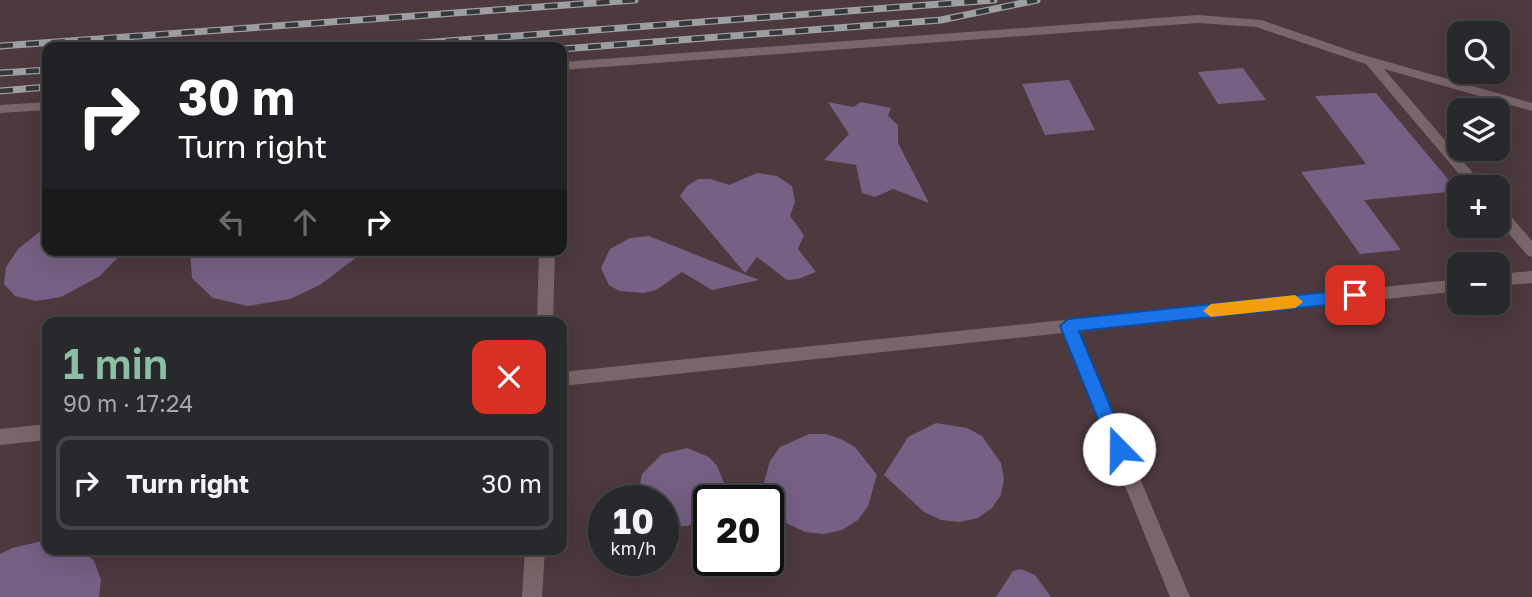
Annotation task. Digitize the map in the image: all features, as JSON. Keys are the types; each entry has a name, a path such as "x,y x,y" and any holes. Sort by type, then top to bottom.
{"lane":[{"path":"567,66 1198,19 1257,23 1370,61 1532,107"},
{"path":"1370,61 1468,175"},
{"path":"0,109 42,106"},
{"path":"1510,225 1532,251"},
{"path":"545,317 547,256"},
{"path":"1510,280 1532,277"},
{"path":"567,378 1447,286"},
{"path":"1068,326 1180,597"},
{"path":"0,437 42,433"},
{"path":"533,597 535,555"}],"shaded area":[{"path":"0,0 1532,0 1532,597 0,597"}],"building":[{"path":"1243,68 1266,100 1218,104 1198,72"},
{"path":"1069,80 1095,130 1045,135 1022,84"},
{"path":"1376,93 1447,178 1447,192 1364,200 1401,250 1360,254 1301,172 1366,164 1315,96"},
{"path":"828,102 853,107 861,102 891,108 888,116 898,125 898,143 929,203 893,189 875,197 862,193 856,165 824,160 849,134"},
{"path":"757,173 777,176 792,186 795,202 790,216 804,235 798,249 816,272 787,280 757,257 745,273 680,196 687,186 698,179 711,179 729,185"},
{"path":"42,230 42,256 119,256 100,276 61,297 36,301 15,296 4,284 6,267 18,249"},
{"path":"649,236 759,280 712,290 682,272 656,290 644,293 619,291 609,285 601,268 610,249 630,238"},
{"path":"190,256 358,256 320,285 290,299 248,306 213,298 192,278"},
{"path":"936,423 967,428 982,436 1001,463 1004,479 1001,495 992,508 978,518 960,522 941,520 924,512 884,475 908,437"},
{"path":"809,434 826,434 855,447 877,475 868,506 858,520 842,530 824,534 805,532 788,524 784,520 784,485 763,485 770,461 780,447"},
{"path":"687,448 709,457 717,466 724,485 693,485 693,524 679,526 679,485 640,485 642,474 662,454"},
{"path":"42,541 42,555 88,555 94,561 101,580 99,597 0,597 0,554 12,548"},
{"path":"1021,569 1035,575 1051,597 996,597 1013,571"}],"railway":[{"path":"55,42 635,0"},
{"path":"435,42 994,0"},
{"path":"567,49 941,20 1037,0"},
{"path":"0,46 42,43"},
{"path":"0,73 42,70"},
{"path":"0,91 42,87"}],"slow traffic":[{"path":"1211,311 1295,302"}],"route":[{"path":"1119,449 1068,326 1355,295"}]}
